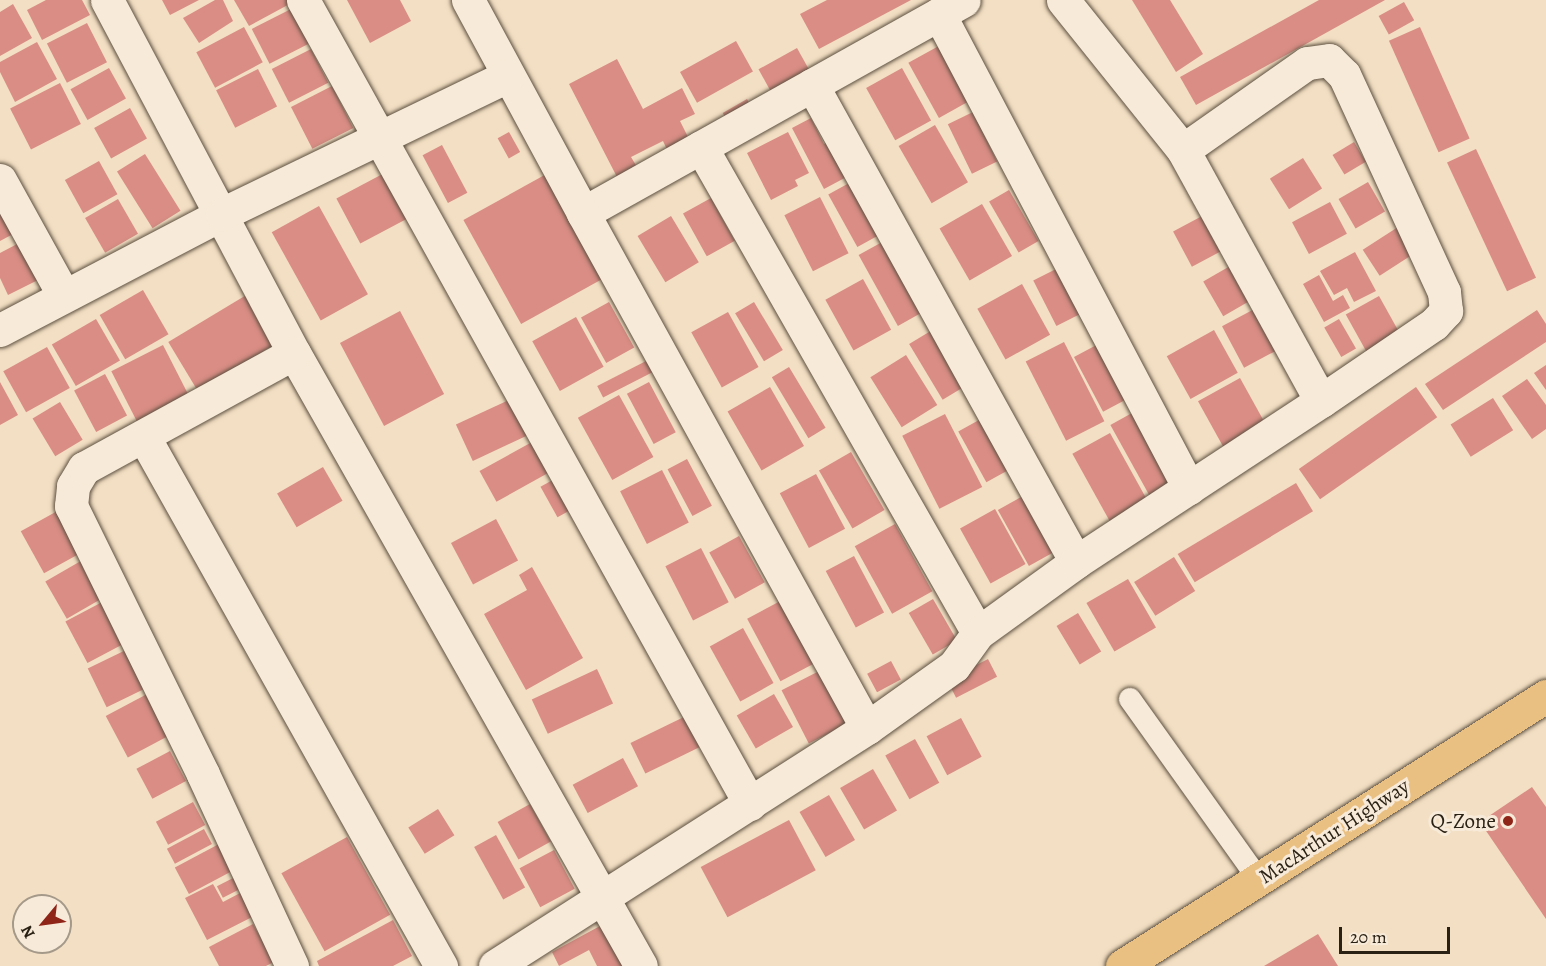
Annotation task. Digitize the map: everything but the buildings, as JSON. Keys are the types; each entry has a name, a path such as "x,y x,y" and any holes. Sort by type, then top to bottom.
{"highway":[{"name":"MacArthur Highway","path":"1122,966 1546,696"}],"street":[{"path":"107,0 294,353 641,966"},
{"path":"303,0 750,804"},
{"path":"468,0 507,76 867,728"},
{"path":"1063,0 1183,150 1321,401"},
{"path":"583,213 952,7 1189,488"},
{"path":"495,966 604,899 867,728 954,666 978,633 1076,562 1321,401 1434,324 1446,311 1444,292 1344,75 1329,60 1307,63 1183,150"},
{"path":"0,330 222,214 507,76"},
{"path":"812,85 1076,562"},
{"path":"701,147 978,633"},
{"path":"0,180 64,296"},
{"path":"292,966 203,774 71,506 73,486 84,468 294,353"},
{"path":"144,436 441,966"}],"lane":[{"path":"1130,699 1259,880"}],"place":[{"name":"Q-Zone","path":"1508,821"}]}
